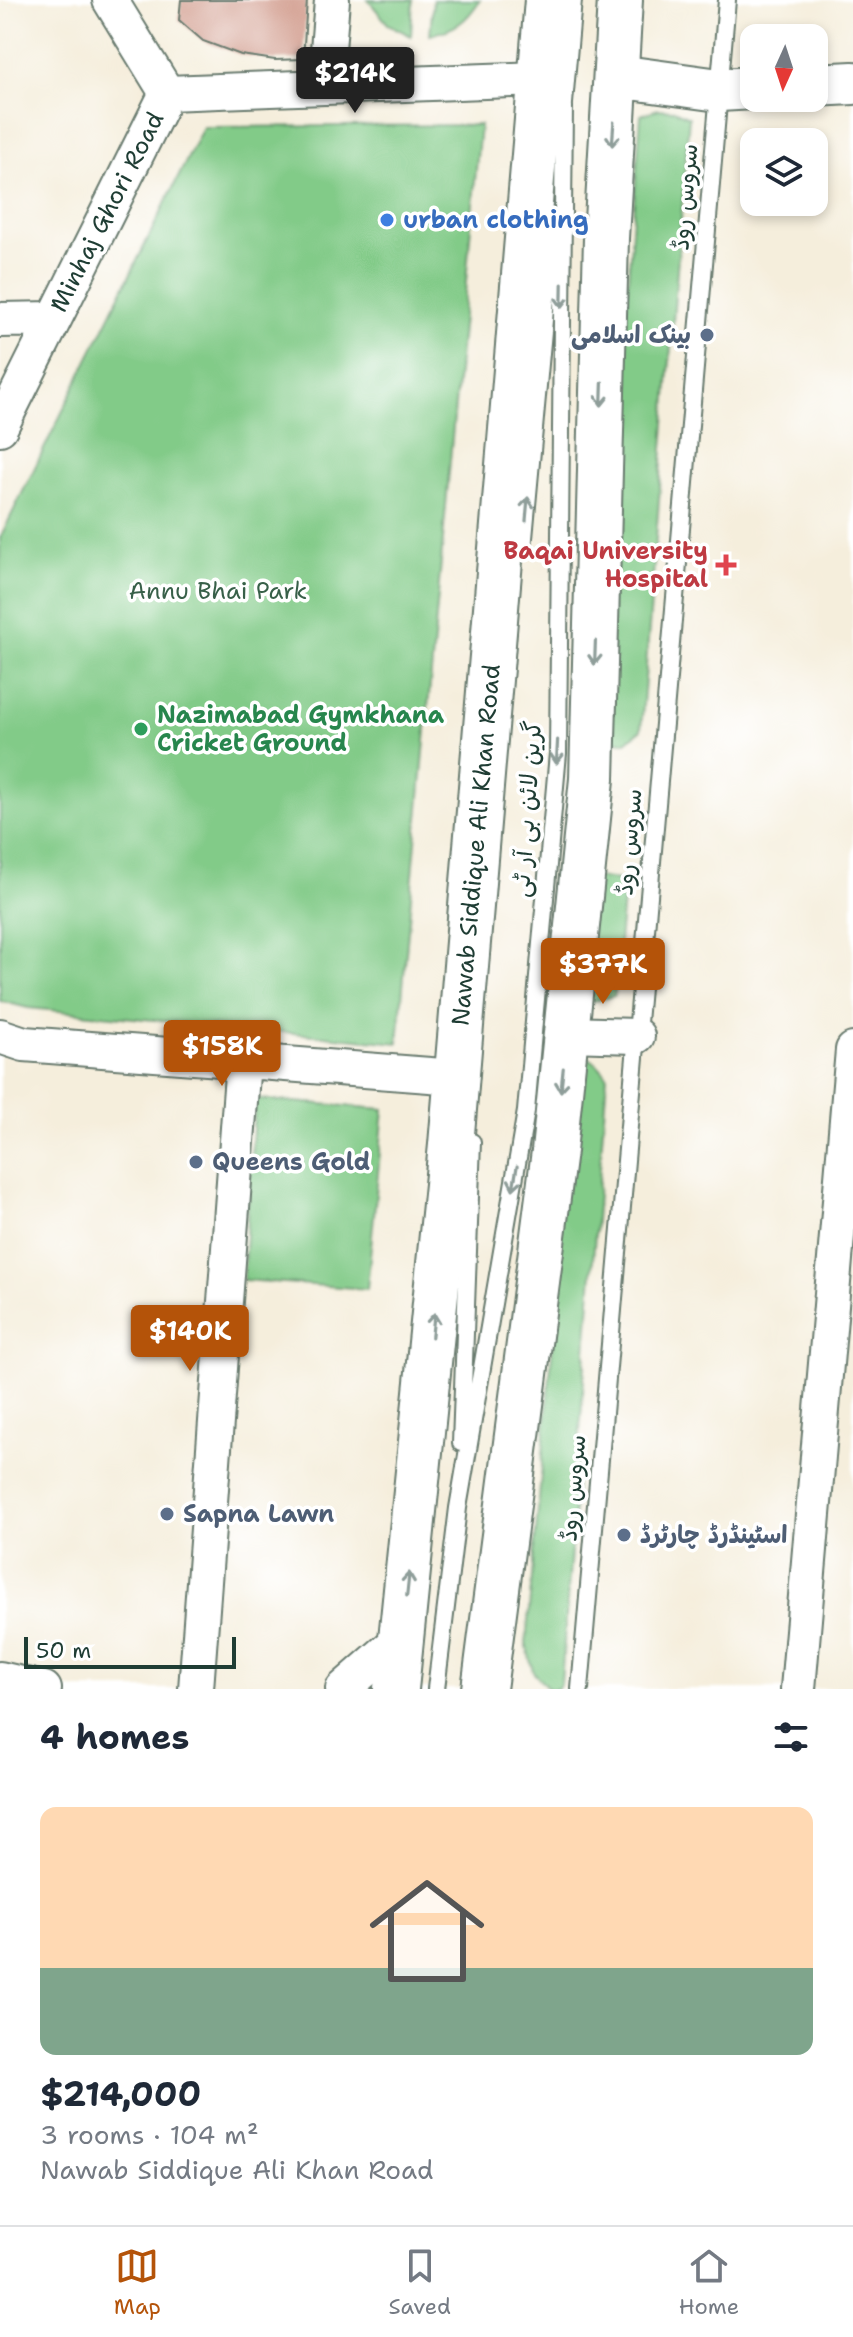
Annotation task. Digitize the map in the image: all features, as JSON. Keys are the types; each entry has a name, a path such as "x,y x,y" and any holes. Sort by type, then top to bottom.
{"main road":[{"name":"Nawab Siddique Ali Khan Road","path":"396,1689 552,92 547,0"},
{"path":"484,1689 554,1151 592,779 606,238 620,0"}],"street":[{"name":"Minhaj Ghori Road","path":"0,428 167,93 110,0"},
{"path":"325,87 332,0"},
{"path":"617,76 736,89"},
{"path":"828,84 853,83"},
{"path":"167,93 325,87 552,92"},
{"path":"0,320 53,319"},
{"path":"567,1034 637,1036"},
{"path":"0,1036 24,1044 456,1077"},
{"path":"798,1689 853,1050"},
{"path":"196,1689 243,1061"},
{"path":"343,1689 400,1639"},
{"path":"0,1679 44,1689"}],"lane":[{"name":"گرین لائن بی آر ٹی","path":"522,560 552,92 573,0"},
{"name":"سروس روڈ","path":"580,1689 637,1036 736,89 727,0"},
{"name":"گرین لائن بی آر ٹی","path":"436,1689 458,1508 526,1111 558,753 552,92"},
{"name":"گرین لائن بی آر ٹی","path":"458,1508 473,1121"}],"green space":[{"path":"368,0 413,0 411,36 388,24"},
{"path":"433,0 480,0 460,24 430,35"},
{"path":"658,109 674,110 689,117 641,730 626,742 603,740 593,727 641,115"},
{"name":"Annu Bhai Park","path":"480,125 398,1043 28,1008 0,1001 0,538 203,127"},
{"path":"577,875 618,880 624,889 614,996 586,1003"},
{"path":"579,1052 607,1075 561,1683 557,1689 549,1689 533,1672 526,1643 555,1320 548,1265"},
{"path":"255,1099 384,1109 367,1289 243,1280"}],"building":[{"path":"181,0 307,0 303,59 275,60 241,55 203,41 179,20"}],"place":[{"name":"urban clothing","path":"387,220"},
{"name":"بینک اسلامی","path":"707,335"},
{"name":"Baqai University Hospital","path":"726,565"},
{"name":"Nazimabad Gymkhana Cricket Ground","path":"141,729"},
{"name":"Queens Gold","path":"196,1162"},
{"name":"Sapna Lawn","path":"167,1514"},
{"name":"اسٹینڈرڈ چارٹرڈ","path":"624,1535"}]}
